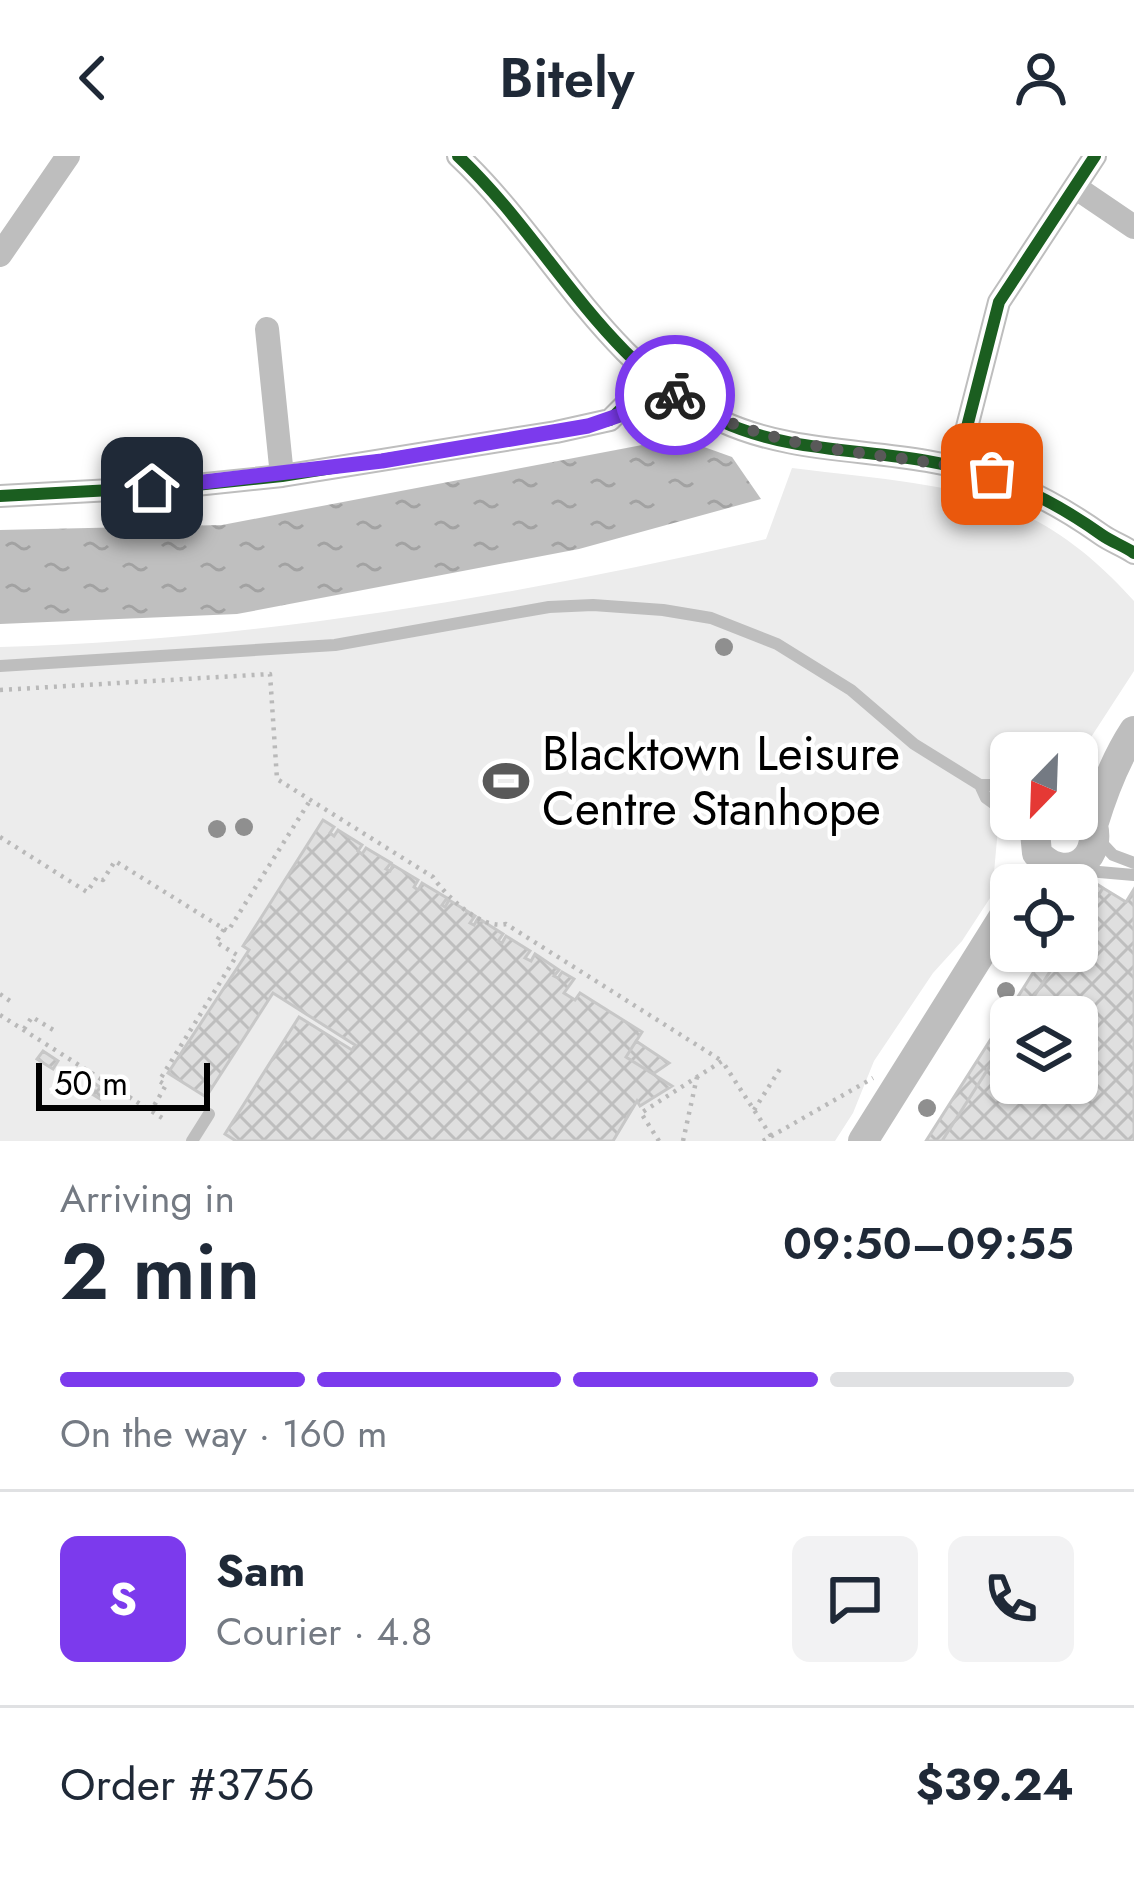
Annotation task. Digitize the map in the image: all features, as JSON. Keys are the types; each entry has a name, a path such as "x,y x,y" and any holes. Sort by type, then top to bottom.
{"street":[{"path":"0,255 68,156"},
{"path":"459,156 616,342 652,378 708,415 757,435 992,474 1046,497 1134,553"},
{"path":"957,466 999,302 1096,156"},
{"path":"1075,187 1134,227"},
{"path":"267,329 281,476"},
{"path":"0,496 186,486 466,448 610,420 652,378"},
{"path":"1107,539 1134,572"},
{"path":"1098,805 1111,781 1115,759 1134,731"},
{"path":"1098,769 1115,759"},
{"path":"1039,846 1092,854 1090,840"},
{"path":"863,1141 990,938"},
{"path":"881,1141 990,972"}],"lane":[{"path":"0,666 335,645 549,608 593,605 662,610 732,625 803,658 851,689 914,745 980,785 990,785"},
{"path":"980,785 986,798 1039,846 1134,875"},
{"path":"1098,836 1113,855 1134,863"},
{"path":"192,1141 209,1114"}],"path":[{"path":"0,690 270,674 277,778 433,877 444,894 493,926 506,924 722,1061 771,1136"},
{"path":"0,837 87,892 116,862 228,932 311,800"},
{"path":"151,1111 166,1085 158,1081 237,955 216,942 224,929"},
{"path":"0,994 10,1001"},
{"path":"0,1015 167,1121"},
{"path":"23,1030 32,1017 55,1031"},
{"path":"659,1141 640,1113 722,1061"},
{"path":"754,1110 780,1069"},
{"path":"683,1141 697,1077"},
{"path":"763,1141 873,1078"}],"shaded area":[{"name":"Blacktown Leisure Centre Stanhope","path":"792,468 937,487 1018,512 1056,533 1095,562 1134,601 1134,671 1094,732 990,732 990,840 997,840 995,864 990,864 990,898 874,1061 853,1113 835,1141 0,1141 0,647 194,635 386,612 766,539"}],"water":[{"path":"679,438 732,457 761,499 579,549 237,614 0,624 0,530 222,525"}],"building":[{"path":"323,820 334,827 330,833 334,836 338,830 362,845 358,851 362,854 366,848 391,863 386,869 390,871 393,865 418,880 414,887 418,890 422,883 447,898 445,907 449,900 475,916 470,923 474,925 478,918 503,934 498,941 502,943 506,936 530,951 525,958 531,961 535,954 559,970 554,976 562,972 574,979 564,993 575,1000 580,993 642,1032 626,1057 672,1086 640,1106 637,1101 613,1141 236,1141 225,1134 299,1017 352,1050 355,1045 273,993 206,1097 168,1073 249,950 243,946"},
{"path":"1103,888 1126,902 1134,889 1134,1141 942,1141 990,1066 990,1104 1098,1104 1098,996 1034,996 1050,972 1098,972 1098,896"},
{"path":"1034,972 1050,972 1034,996 1018,996"},
{"path":"636,1041 669,1063 653,1074 626,1057"},
{"path":"990,1041 990,1066 942,1141 926,1141"},
{"path":"43,1051 58,1061 53,1069 37,1059"},
{"path":"90,1080 105,1091 100,1099 84,1089"}],"cycle path":[{"path":"458,156 610,336 680,398 721,421 771,438 927,461 998,479 1061,509 1134,553"},
{"path":"957,466 999,302 1095,156"},
{"path":"0,496 282,476 556,432 610,420 652,378"}],"way so far":[{"path":"675,395 720,421 769,438 992,474"}],"place":[{"name":"Blacktown Leisure Centre Stanhope","path":"506,781"}],"route":[{"path":"152,488 281,476 588,426 620,415 652,378 675,395"}]}
